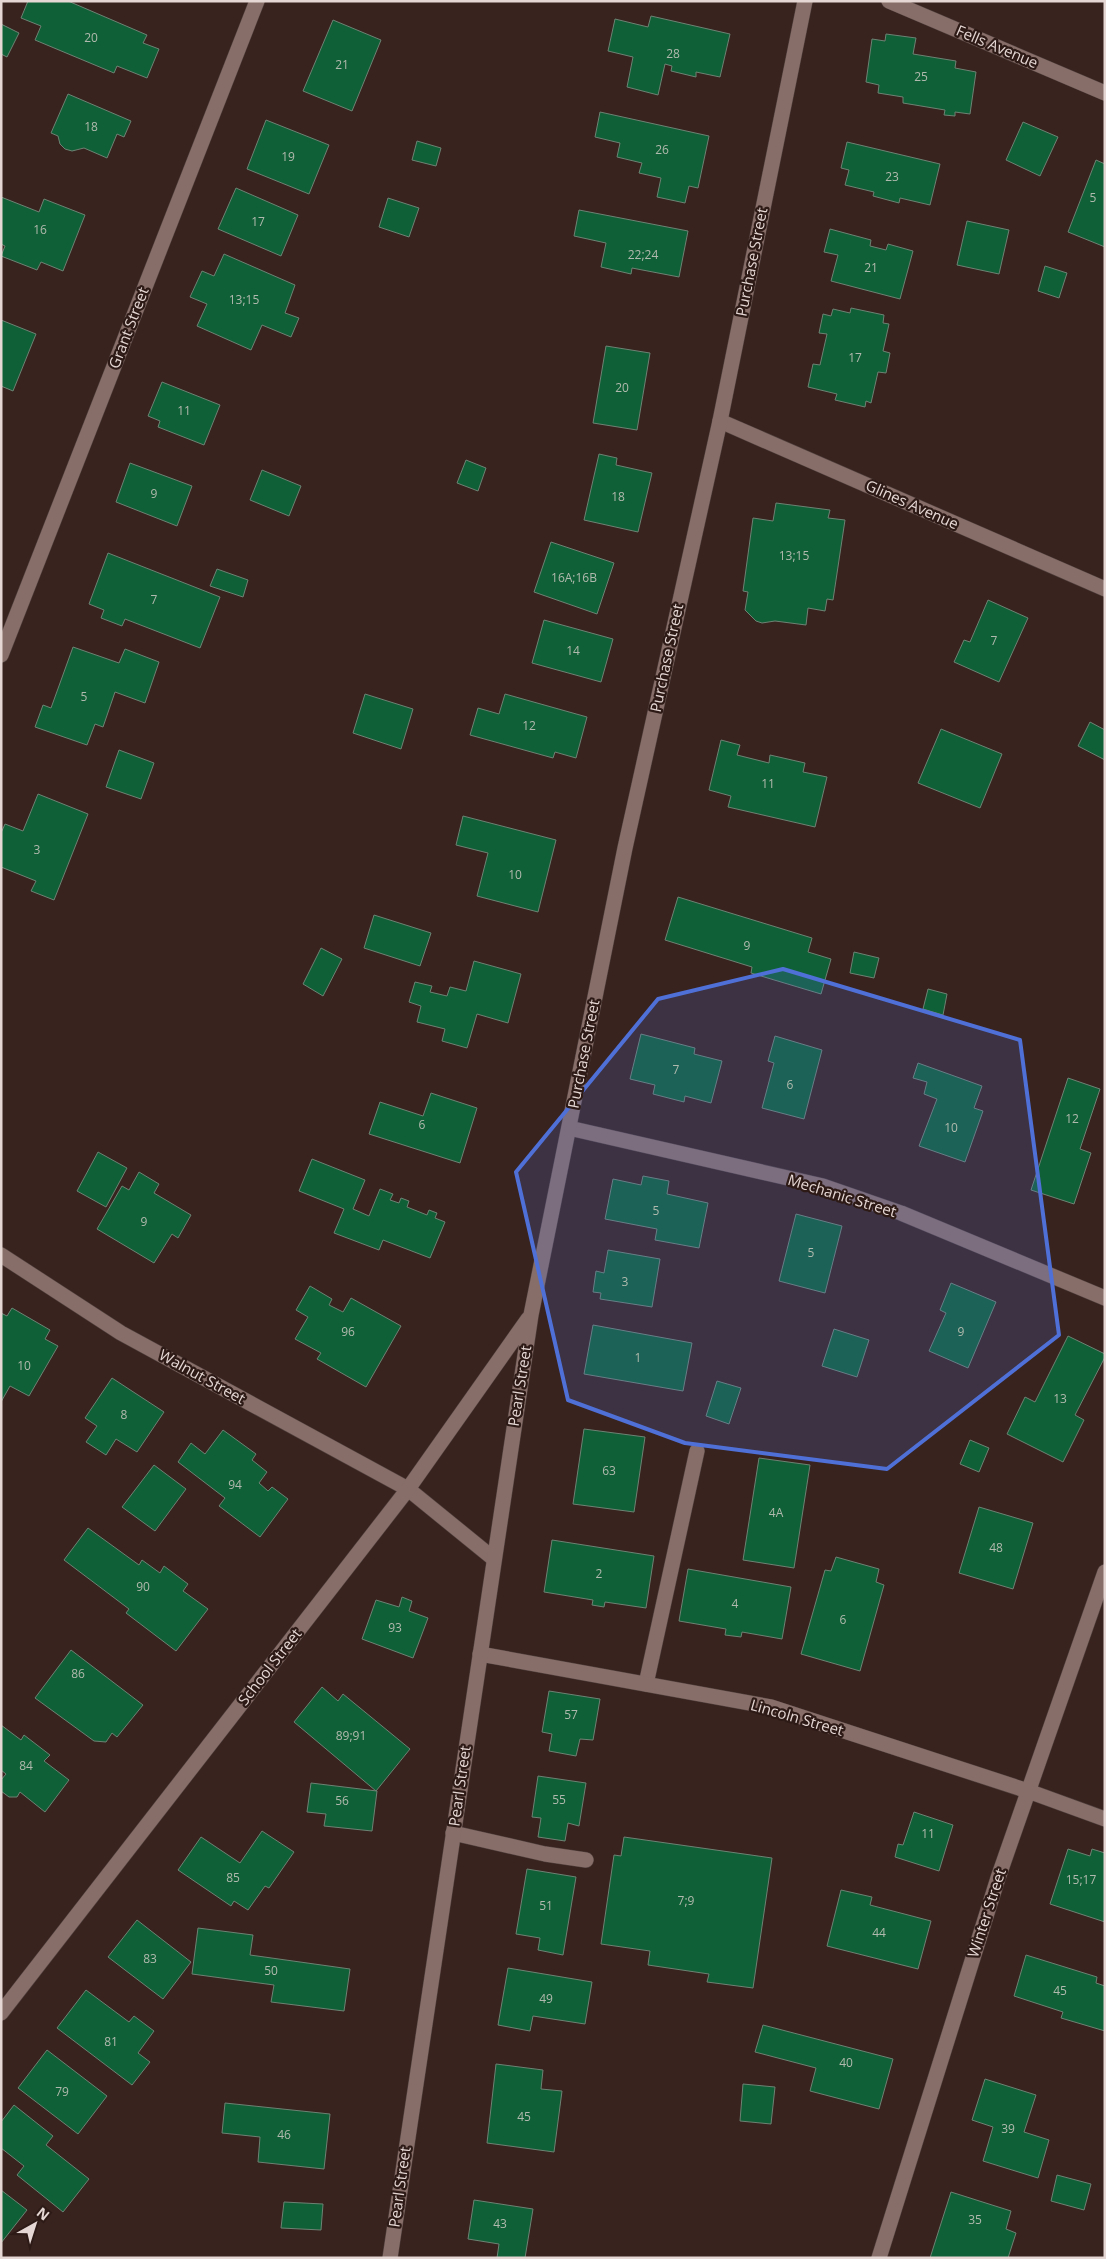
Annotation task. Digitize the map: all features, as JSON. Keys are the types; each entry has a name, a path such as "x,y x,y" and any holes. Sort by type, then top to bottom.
{"street":[{"name":"Grant Street","path":"1,655 256,1"},
{"name":"Purchase Street","path":"531,1315 625,848 720,421 805,1"},
{"name":"Fells Avenue","path":"889,1 1105,93"},
{"name":"Glines Avenue","path":"720,421 1105,588"},
{"name":"Mechanic Street","path":"569,1128 823,1186 901,1213 1105,1298"},
{"name":"Walnut Street","path":"1,1255 121,1333 408,1489 494,1559"},
{"name":"School Street","path":"1,2013 408,1489 531,1315"},
{"name":"Pearl Street","path":"390,2258 531,1315"},
{"path":"646,1684 697,1452"},
{"name":"Winter Street","path":"879,2258 995,1888 1105,1572"},
{"name":"Lincoln Street","path":"480,1654 771,1707 1105,1818"},
{"path":"453,1833 546,1854 586,1860"}],"highlighted area":[{"path":"783,969 1020,1040 1059,1335 887,1469 685,1443 568,1400 516,1172 658,999"}],"building":[{"path":"28,1 68,1 147,35 143,43 159,49 147,78 117,66 114,73 35,40 41,26 21,18"},
{"path":"651,16 730,34 720,77 696,72 696,77 671,71 672,66 665,64 658,95 627,87 633,57 608,51 615,19 648,27"},
{"path":"333,20 381,40 352,111 303,91"},
{"path":"1,24 19,33 7,57 1,54"},
{"path":"886,34 916,38 913,54 956,61 955,68 976,72 970,114 955,112 955,116 944,115 945,110 903,103 903,97 878,93 879,85 866,82 872,39 885,41"},
{"path":"68,94 131,121 124,137 117,134 107,158 84,148 72,151 65,149 60,144 58,136 51,133"},
{"path":"600,112 709,136 698,188 689,186 685,203 657,197 661,178 639,173 642,163 617,157 620,143 595,137"},
{"path":"266,120 329,145 309,194 247,169"},
{"path":"1023,122 1058,137 1040,176 1006,160"},
{"path":"417,141 441,148 436,166 412,160"},
{"path":"847,142 940,164 930,205 900,198 899,203 873,196 874,192 845,185 849,170 841,168"},
{"path":"1096,160 1105,164 1105,247 1068,232"},
{"path":"236,188 298,215 281,256 218,229"},
{"path":"1,197 39,212 44,199 85,215 63,271 41,262 37,270 1,256 5,246 1,244"},
{"path":"388,198 419,208 409,237 379,227"},
{"path":"579,210 688,231 679,277 632,268 631,274 601,267 606,243 574,236"},
{"path":"967,221 1009,230 999,274 957,265"},
{"path":"830,229 871,240 870,246 886,250 888,244 913,251 900,299 831,281 838,255 824,252"},
{"path":"224,254 295,285 285,313 299,318 291,337 262,325 251,350 197,326 207,304 190,297 202,271 214,276"},
{"path":"1045,266 1067,273 1059,298 1038,291"},
{"path":"851,308 884,315 883,323 889,324 883,351 890,353 886,373 878,372 871,403 866,401 865,407 835,400 837,394 808,387 813,364 820,365 827,334 819,333 823,314 831,316 833,309 850,313"},
{"path":"1,320 36,334 13,391 1,386"},
{"path":"606,346 650,353 637,430 593,423"},
{"path":"162,382 220,405 204,445 158,427 160,421 148,416"},
{"path":"599,454 617,458 616,465 652,473 638,532 584,520"},
{"path":"466,460 486,468 478,491 457,483"},
{"path":"130,463 192,486 177,526 116,502"},
{"path":"262,470 301,486 289,516 250,500"},
{"path":"776,503 830,510 828,518 845,520 833,600 827,599 825,611 808,608 806,625 775,621 762,623 756,621 745,610 748,592 743,591 753,518 773,521"},
{"path":"551,542 614,563 597,614 534,592"},
{"path":"108,553 220,597 200,648 125,619 122,626 101,618 104,610 89,604"},
{"path":"217,569 248,580 243,597 210,586"},
{"path":"988,600 1028,618 999,682 954,662 964,640 970,642"},
{"path":"544,620 613,639 601,682 532,663"},
{"path":"73,647 119,663 125,649 159,662 145,703 115,692 103,727 95,724 87,745 35,727 43,705 51,708"},
{"path":"365,694 413,709 401,749 353,733"},
{"path":"505,694 587,717 576,758 555,752 553,758 470,735 478,708 499,714"},
{"path":"1090,722 1105,730 1105,760 1078,746"},
{"path":"941,729 1002,754 980,808 918,783"},
{"path":"721,740 740,745 737,755 769,763 770,755 805,763 803,772 827,777 815,827 728,807 731,796 709,790"},
{"path":"119,750 154,763 141,799 106,787"},
{"path":"38,794 88,814 54,900 31,891 36,881 1,867 1,833 5,824 23,831"},
{"path":"463,816 556,840 538,912 477,896 488,853 456,845"},
{"path":"678,897 812,938 808,952 831,959 821,994 751,973 752,967 665,940"},
{"path":"374,915 431,933 420,966 364,948"},
{"path":"321,948 342,959 323,996 303,984"},
{"path":"854,952 879,958 874,978 850,973"},
{"path":"474,961 521,974 508,1023 477,1014 467,1048 442,1041 445,1029 417,1022 421,1006 409,1002 415,982 432,986 430,992 447,996 450,987 466,991"},
{"path":"928,989 947,994 943,1015 923,1009"},
{"path":"641,1034 695,1048 694,1054 722,1061 711,1103 685,1096 684,1102 653,1094 655,1085 630,1079"},
{"path":"775,1036 822,1050 804,1119 762,1108 774,1063 768,1061"},
{"path":"918,1063 982,1086 974,1108 983,1111 965,1162 919,1146 937,1099 924,1094 927,1082 913,1078"},
{"path":"1068,1078 1100,1089 1080,1149 1091,1153 1074,1204 1031,1190"},
{"path":"431,1093 477,1108 460,1163 369,1134 380,1102 423,1116"},
{"path":"98,1152 127,1168 106,1207 77,1191"},
{"path":"312,1159 365,1180 353,1209 369,1216 380,1189 393,1194 390,1200 399,1203 401,1198 409,1201 407,1207 427,1215 429,1210 437,1213 435,1218 445,1222 430,1258 383,1240 379,1250 334,1233 344,1209 299,1191"},
{"path":"139,1172 159,1184 154,1193 191,1215 178,1238 172,1234 154,1263 97,1229 122,1186 129,1190"},
{"path":"643,1176 669,1181 667,1194 708,1203 699,1248 655,1240 657,1229 605,1219 613,1179 641,1185"},
{"path":"796,1214 842,1226 825,1293 779,1281"},
{"path":"608,1250 660,1259 652,1307 600,1299 601,1293 593,1292 596,1271 604,1273"},
{"path":"951,1283 996,1302 968,1368 929,1351 946,1313 940,1310"},
{"path":"310,1286 332,1299 329,1305 343,1312 351,1298 401,1326 366,1387 317,1359 321,1353 295,1339 308,1317 296,1310"},
{"path":"12,1308 50,1330 45,1339 58,1346 29,1396 10,1386 1,1402 1,1313 7,1316"},
{"path":"593,1325 692,1343 683,1391 584,1374"},
{"path":"834,1329 869,1340 857,1377 822,1366"},
{"path":"1068,1336 1105,1354 1105,1357 1075,1415 1084,1420 1063,1462 1007,1434 1025,1397 1035,1402"},
{"path":"112,1378 164,1412 137,1452 116,1439 106,1455 86,1442 97,1426 85,1418"},
{"path":"717,1381 741,1388 729,1424 706,1416"},
{"path":"584,1429 645,1437 634,1512 573,1504"},
{"path":"223,1430 256,1454 252,1460 267,1472 259,1483 268,1491 272,1487 288,1499 260,1537 219,1506 225,1498 178,1462 191,1443 205,1454"},
{"path":"970,1440 989,1448 979,1472 960,1464"},
{"path":"759,1458 810,1465 794,1568 743,1560"},
{"path":"154,1465 186,1489 155,1531 122,1507"},
{"path":"979,1507 1033,1523 1013,1589 959,1573"},
{"path":"88,1528 139,1565 142,1560 160,1573 164,1566 188,1584 183,1591 208,1609 176,1651 126,1613 129,1609 64,1560"},
{"path":"552,1540 654,1556 646,1608 605,1602 604,1607 592,1605 593,1600 544,1592"},
{"path":"836,1557 879,1569 876,1582 884,1585 860,1671 801,1654 825,1570 831,1571"},
{"path":"688,1569 791,1587 782,1639 742,1632 741,1637 725,1635 726,1629 679,1621"},
{"path":"402,1597 412,1601 409,1611 428,1618 413,1658 362,1639 376,1600 399,1607"},
{"path":"71,1650 143,1705 117,1737 112,1733 106,1742 94,1741 35,1698"},
{"path":"322,1687 338,1701 343,1694 410,1749 376,1791 294,1722"},
{"path":"549,1691 600,1699 593,1740 580,1739 576,1756 549,1751 552,1734 542,1732"},
{"path":"1,1725 21,1740 24,1735 50,1755 44,1761 69,1780 45,1812 20,1792 17,1797 9,1797 1,1791 1,1780 6,1774 1,1770"},
{"path":"538,1776 586,1783 579,1826 568,1823 565,1841 538,1837 541,1818 532,1817"},
{"path":"311,1783 377,1791 372,1831 324,1826 326,1814 307,1812"},
{"path":"914,1812 953,1825 939,1871 895,1857 898,1844 903,1845"},
{"path":"262,1831 294,1852 269,1888 265,1886 248,1910 234,1901 231,1906 178,1870 201,1837 240,1863"},
{"path":"624,1837 772,1858 753,1988 707,1982 709,1974 648,1965 650,1951 601,1944 614,1855 621,1856"},
{"path":"1068,1849 1090,1856 1092,1849 1105,1853 1105,1922 1050,1904"},
{"path":"527,1869 576,1877 563,1955 538,1950 540,1938 516,1934"},
{"path":"841,1890 872,1897 870,1905 931,1921 918,1969 827,1946"},
{"path":"137,1920 191,1962 163,1999 108,1957"},
{"path":"198,1928 253,1935 250,1955 350,1969 344,2011 271,2002 274,1985 192,1974"},
{"path":"1026,1955 1097,1977 1096,1983 1105,1986 1105,2031 1061,2018 1063,2012 1014,1996"},
{"path":"508,1968 592,1982 585,2024 533,2016 530,2031 498,2025"},
{"path":"86,1990 129,2022 134,2016 154,2031 138,2053 150,2062 132,2085 57,2028"},
{"path":"763,2025 893,2059 879,2109 810,2091 816,2068 755,2052"},
{"path":"47,2050 107,2096 78,2134 18,2088"},
{"path":"496,2064 543,2070 541,2089 562,2091 554,2152 487,2143"},
{"path":"985,2079 1036,2095 1024,2132 1049,2140 1038,2178 983,2161 993,2127 972,2120"},
{"path":"743,2084 775,2087 771,2124 740,2121"},
{"path":"225,2103 330,2114 324,2169 258,2162 260,2137 222,2133"},
{"path":"14,2105 53,2136 46,2145 89,2179 63,2212 17,2175 24,2166 1,2148 1,2122"},
{"path":"1057,2175 1091,2184 1084,2210 1051,2201"},
{"path":"1,2190 27,2210 1,2243"},
{"path":"951,2192 1011,2211 1006,2229 1016,2233 1008,2258 930,2258"},
{"path":"474,2200 533,2209 525,2258 497,2258 499,2244 468,2239"},
{"path":"284,2202 323,2204 321,2230 281,2228"}]}
